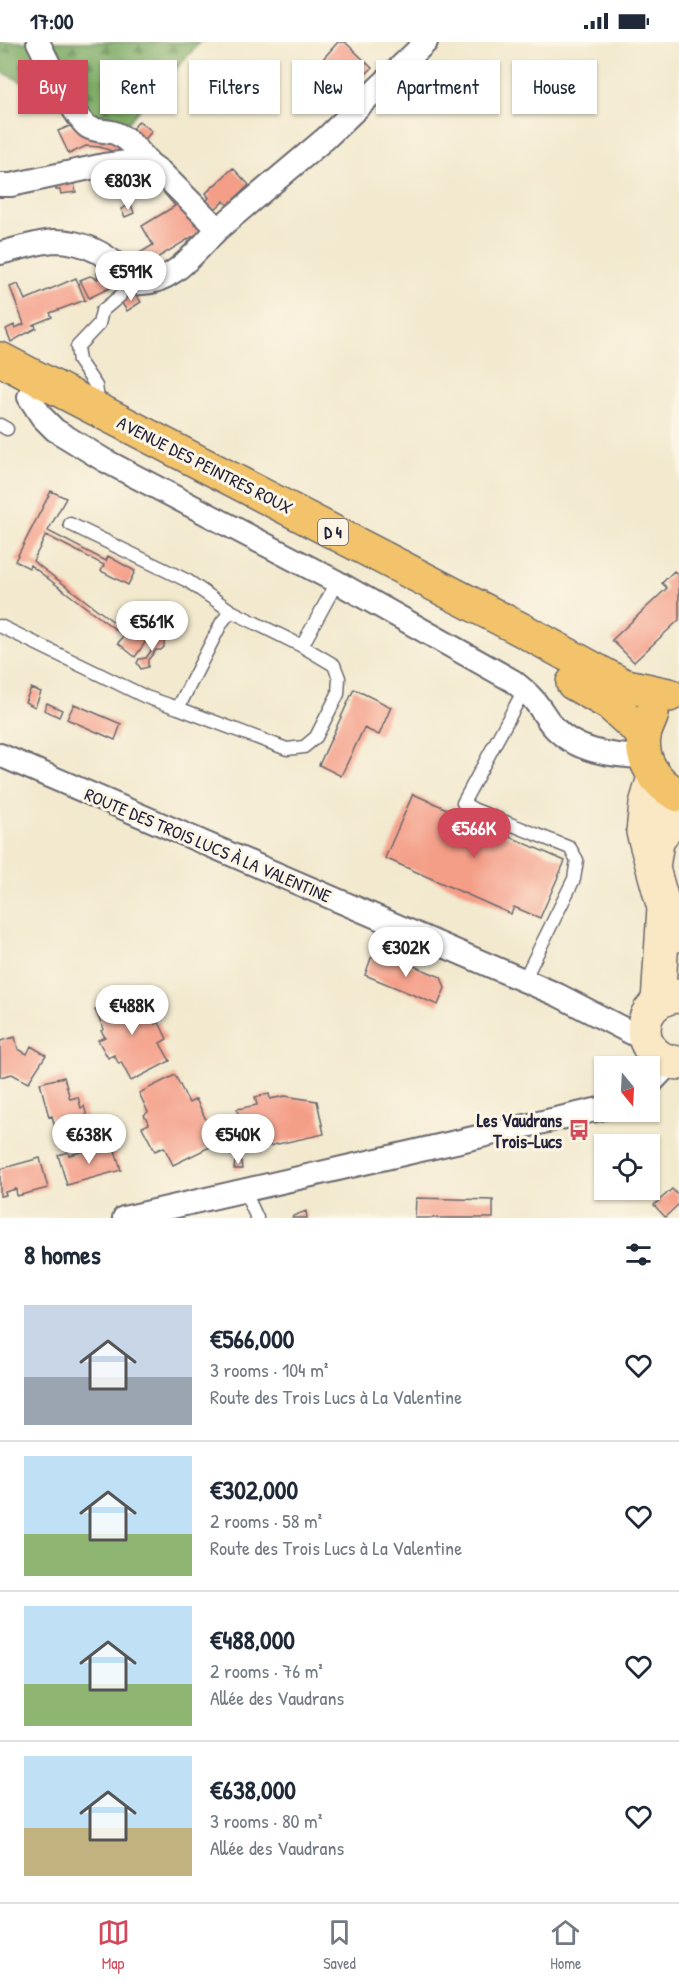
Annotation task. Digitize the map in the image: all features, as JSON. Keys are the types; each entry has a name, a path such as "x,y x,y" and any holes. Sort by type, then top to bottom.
{"main road":[{"name":"AVENUE DES PEINTRES ROUX","path":"0,359 526,632 623,685 674,693"},
{"name":"AVENUE DES PEINTRES ROUX","path":"0,382 519,653 610,704 656,766"},
{"path":"656,766 652,712 674,693"}],"street":[{"path":"38,42 70,102 87,127 112,132 126,138 218,229"},
{"path":"0,253 53,241 73,242 85,245 121,266 135,283 148,285 162,280 178,269 218,229 326,138 426,42"},
{"path":"0,185 11,185 104,165 128,162 150,164"},
{"name":"AVENUE DES PEINTRES ROUX","path":"29,397 42,417 55,430 104,460 337,582 513,681 532,697 552,726 571,740 595,752 623,756 656,766"},
{"name":"ROUTE DES TROIS LUCS À LA VALENTINE","path":"0,755 592,1011 650,1056"},
{"path":"654,1056 644,1029 645,1019 668,999 671,921 643,832 646,804 656,766"},
{"path":"653,869 657,842 679,806"},
{"path":"124,1218 594,1109"}],"lane":[{"path":"99,410 96,386 79,361 77,346 99,324 102,311 120,296"},
{"path":"0,626 146,698 287,748 304,747 316,737 338,694 339,678 334,665 302,646 231,611 188,581 70,524"},
{"path":"302,646 337,582"},
{"path":"178,708 219,628 231,611"},
{"path":"524,690 462,803 570,848 577,860 574,879 524,980"},
{"path":"244,1190 257,1218"}],"green space":[{"path":"0,42 200,42 177,68 177,60 100,60 100,114 135,114 121,130 88,114 88,60 18,60 18,80 0,71"}],"building":[{"path":"338,42 345,42 364,60 322,60"},
{"path":"364,60 372,68 364,76"},
{"path":"139,121 152,131 143,142 130,132"},
{"path":"77,123 132,151 129,157 100,147 86,146 69,154 58,131"},
{"path":"233,168 249,185 228,205 224,201 214,210 206,201 209,198 206,193"},
{"path":"74,183 76,192 61,194 60,190 56,190 56,185"},
{"path":"169,189 195,225 201,221 205,229 132,273 125,262 153,245 142,226 175,206 164,193"},
{"path":"131,204 134,213 125,217 121,209"},
{"path":"108,267 124,281 89,298 80,280 90,276 98,279 97,273"},
{"path":"76,278 85,300 50,313 52,317 32,325 36,328 11,342 6,329 24,324 10,287 18,284 25,300"},
{"path":"134,292 141,302 127,311 121,302"},
{"path":"51,491 66,498 48,531 106,561 108,556 135,571 128,585 101,571 104,565 46,535 33,561 127,632 132,625 149,637 135,657 118,643 124,636 30,565 29,568 15,561"},
{"path":"674,571 679,576 679,620 634,662 612,640 667,588 662,583"},
{"path":"153,630 157,634 153,638 149,634"},
{"path":"156,637 164,639 164,647 156,650 148,660 148,667 141,669 137,663 139,659 146,658 153,648 152,644"},
{"path":"31,688 41,692 35,707 25,702"},
{"path":"354,689 391,707 379,735 364,728 341,776 319,765"},
{"path":"47,703 62,710 59,717 44,710"},
{"path":"74,704 121,724 115,740 67,719"},
{"path":"413,794 565,861 540,918 514,907 511,914 385,858"},
{"path":"382,953 441,977 445,988 438,1005 365,975 371,958"},
{"path":"125,994 127,998 134,995 142,1010 147,1007 155,1024 159,1022 167,1039 160,1043 170,1061 131,1081 121,1062 119,1064 114,1055 108,1058 98,1040 105,1037 101,1031 104,1029 95,1010"},
{"path":"15,1037 18,1049 27,1054 31,1046 46,1055 28,1083 12,1074 0,1077 0,1041"},
{"path":"175,1075 189,1103 196,1099 208,1124 202,1127 212,1146 173,1165 164,1147 155,1151 142,1127 149,1124 144,1115 148,1112 139,1093"},
{"path":"64,1077 70,1099 78,1097 81,1108 84,1106 90,1126 57,1135 52,1116 49,1117 40,1083"},
{"path":"269,1094 270,1099 285,1096 317,1101 324,1134 246,1151 237,1109 257,1105 255,1097"},
{"path":"114,1147 121,1170 67,1185 58,1155 90,1150 91,1153"},
{"path":"40,1158 48,1188 17,1196 16,1189 0,1196 0,1169"},
{"path":"235,1161 241,1161 242,1169 234,1169"},
{"path":"672,1189 679,1196 679,1204 665,1217 654,1205"},
{"path":"416,1198 493,1200 493,1218 415,1218"},
{"path":"306,1211 307,1218 292,1218 293,1216"}],"place":[{"name":"Les Vaudrans Trois-Lucs","path":"579,1130"}]}
